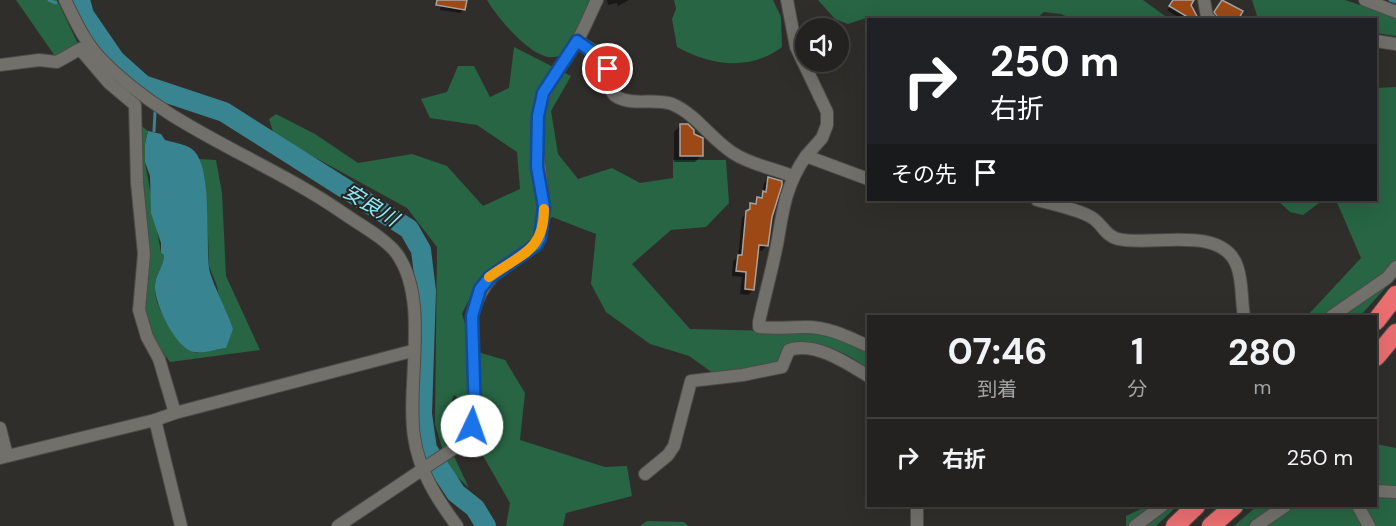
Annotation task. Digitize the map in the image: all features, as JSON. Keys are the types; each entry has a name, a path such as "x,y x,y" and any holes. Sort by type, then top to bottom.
{"highway":[{"path":"1377,320 1396,295"},
{"path":"1377,325 1396,304"},
{"path":"1377,356 1396,333"},
{"path":"1175,526 1195,507"},
{"path":"1211,526 1233,507"}],"street":[{"path":"64,0 80,32 99,57 140,94 281,178 316,194 396,253 411,296 414,325 412,351 414,439 433,492 457,526"},
{"path":"338,526 456,447 469,435 475,414 472,316 476,302 489,278 536,245 540,238 544,214 537,167 538,116 543,93 577,41 597,0"},
{"path":"787,0 796,48 827,112 827,125 822,138 792,176 782,206 759,327 808,327 838,332 867,346"},
{"path":"1204,0 1208,18"},
{"path":"1365,0 1396,12"},
{"path":"577,41 590,48 605,63 609,85 615,96 626,100 672,104 706,129 734,154 754,164 768,166 792,176"},
{"path":"1377,41 1396,44"},
{"path":"0,65 39,60 57,62 80,49 109,83 135,105 137,183 144,254 139,310 147,337 159,359 175,412"},
{"path":"806,156 867,179"},
{"path":"1040,201 1093,218 1102,230 1117,239 1188,240 1212,243 1225,249 1233,257 1238,268 1244,315"},
{"path":"1333,315 1387,278 1396,267"},
{"path":"645,474 668,455 674,446 691,381 743,375 782,367 789,350 798,346 837,357 867,375"},
{"path":"0,428 4,457 155,420 175,412 412,351"},
{"path":"155,420 181,526"},
{"path":"1377,490 1396,492"},
{"path":"917,507 917,526"},
{"path":"1136,526 1161,507"},
{"path":"1256,526 1284,507"},
{"path":"1359,507 1369,526"}],"green space":[{"path":"16,0 57,0 78,44 55,56"},
{"path":"487,0 591,0 579,29 567,49 562,54 553,57 542,55 531,49 499,18"},
{"path":"674,0 773,0 781,17 782,47 770,55 744,63 717,62 690,53 677,47 672,19 676,9"},
{"path":"818,0 1143,0 1168,18 1070,18 1061,14 1044,12 1037,18 866,18 849,24 849,18 834,18"},
{"path":"1252,0 1345,0 1396,17 1396,36 1377,33 1377,18 1258,18"},
{"path":"514,47 571,76 551,111 558,154 578,179 612,168 640,183 673,178 673,160 726,160 729,203 706,227 671,230 632,264 690,329 811,332 839,336 867,350 867,368 839,351 804,343 783,349 779,363 713,373 689,356 650,344 606,312 591,284 596,234 552,217 531,240 480,277 462,314 474,351 505,360 525,393 520,440 605,467 627,466 632,496 566,513 563,526 506,526 510,503 482,454 480,415 454,395 445,418 452,452 469,488 448,468 435,424 437,247 407,208 274,135 269,119 276,114 315,134 358,163 412,154 447,166 483,206 520,189 517,152 477,125 430,118 421,99 447,92 458,66 474,66 490,97 509,88"},
{"path":"1396,87 1396,276 1361,315 1308,315 1361,258 1336,201 1377,201 1377,88"},
{"path":"140,125 148,131 145,162 161,253 164,255 155,286 163,314 175,331 196,353 226,348 217,286 209,266 207,202 199,159 216,160 222,193 226,276 260,350 170,362 149,333 144,303"},
{"path":"1278,201 1322,201 1303,215 1290,212"},
{"path":"1377,444 1396,448 1396,487 1382,486 1377,483"},
{"path":"1396,495 1396,526 1234,526 1256,507 1377,507 1377,497"},
{"path":"1145,507 1176,507 1156,526 1126,526 1126,516"},
{"path":"647,521 684,522 688,526 640,526"}],"water":[{"path":"148,131 161,134 165,140 189,147 200,161 206,190 209,268 233,329 226,348 202,352 187,349 173,334 158,303 155,282 164,255 161,253 161,243 151,213 150,176 145,162"}],"building":[{"path":"437,0 467,0 465,10 436,5"},
{"path":"1173,0 1194,0 1191,5 1198,18 1185,18 1186,16 1169,6"},
{"path":"1222,0 1243,11 1239,18 1218,18 1214,12"},
{"path":"680,124 688,124 694,130 694,134 703,138 703,156 680,156"},
{"path":"768,177 782,181 782,185 772,217 768,246 759,245 754,290 745,289 746,272 736,271 738,255 742,255 746,211 750,209 750,203 756,204 757,197 762,198 763,191 766,192"}],"waterway":[{"path":"49,0 56,3"},
{"name":"安良川","path":"80,0 84,15 115,60 143,85 224,112 409,229 421,250 426,291 422,414 427,449 456,493 475,508 486,526"},
{"path":"1390,0 1396,2"},
{"path":"143,85 159,100"},
{"path":"154,131 155,112"}],"slow traffic":[{"path":"489,277 536,245 544,222 544,209"}],"route":[{"path":"472,426 475,414 471,357 472,316 480,289 489,278 536,245 544,222 544,207 537,167 536,134 543,93 577,41 590,48 608,69"}]}
